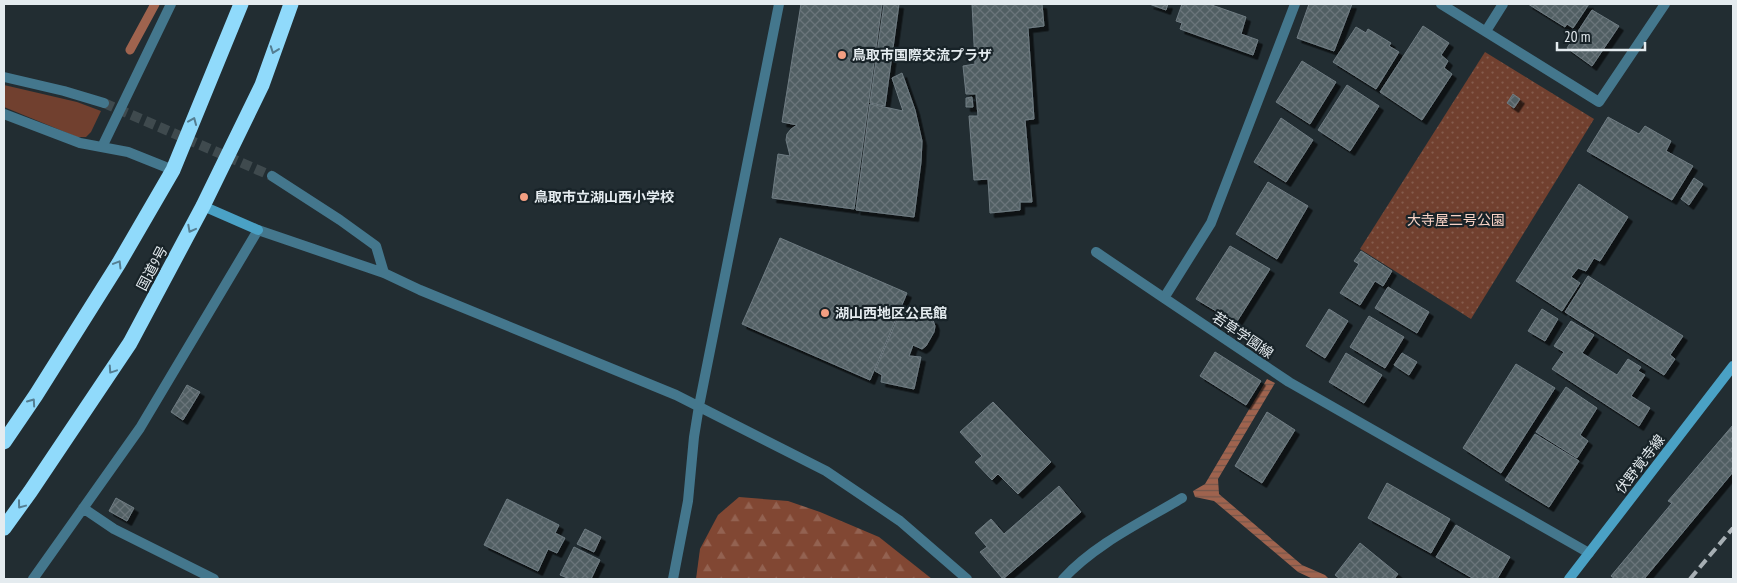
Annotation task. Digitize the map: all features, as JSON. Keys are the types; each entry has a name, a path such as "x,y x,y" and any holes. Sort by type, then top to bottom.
{"highway":[{"path":"4,442 36,395 103,288 173,170 241,4"},
{"name":"国道9号","path":"4,528 130,343 203,206 262,85 291,4"}],"main road":[{"path":"203,206 258,230"},
{"name":"伏野覚寺線","path":"1569,579 1733,366"}],"street":[{"path":"102,147 171,4"},
{"path":"673,579 688,501 699,406 779,4"},
{"path":"1164,298 1211,223 1295,4"},
{"path":"1442,4 1599,102 1664,4"},
{"path":"1486,31 1503,4"},
{"path":"4,77 104,102"},
{"path":"4,114 80,144 128,152 173,170"},
{"path":"272,176 376,246 384,273"},
{"path":"33,579 140,428 258,230 384,273 420,290 699,406 826,470 900,521 967,579"},
{"name":"若草学園線","path":"1096,252 1289,382 1589,553"},
{"path":"1063,579 1075,566 1114,539 1182,498"},
{"path":"83,508 114,529 214,579"}],"green space":[{"name":"大寺屋二号公園","path":"1485,52 1594,119 1471,319 1360,249"},
{"path":"4,85 77,102 101,111 91,132 86,137 77,137 4,107"},
{"path":"739,497 788,501 820,512 879,537 932,579 696,579 700,549 718,515"}],"shaded area":[{"path":"1267,379 1275,383 1218,479 1219,494 1302,565 1325,575 1329,579 1313,579 1298,572 1214,501 1195,497 1193,491 1205,484"}],"building":[{"path":"801,4 882,4 854,209 772,198 778,154 790,156 786,140 787,134 797,125 782,122"},
{"path":"884,4 899,4 885,106 870,103"},
{"path":"972,4 1042,4 1044,26 1028,28 1034,119 1025,120 1032,202 1020,202 1020,210 990,213 988,179 974,180 969,116 978,116 976,94 966,94 963,66 975,64"},
{"path":"1149,4 1168,4 1166,10"},
{"path":"1182,4 1209,4 1246,17 1241,34 1258,40 1253,55 1180,29 1182,23 1176,21"},
{"path":"1309,4 1352,4 1334,51 1297,38"},
{"path":"1528,4 1589,4 1573,28 1567,24 1565,27"},
{"path":"1592,10 1619,26 1592,66 1567,48"},
{"path":"1423,26 1449,43 1441,55 1448,61 1444,68 1452,74 1422,120 1380,92"},
{"path":"1356,27 1366,33 1368,29 1391,43 1389,46 1399,52 1376,89 1333,62"},
{"path":"1302,61 1336,82 1310,124 1276,102"},
{"path":"902,73 915,110 922,141 914,217 856,210 870,104 903,111 892,78"},
{"path":"1347,85 1379,106 1350,151 1318,130"},
{"path":"1513,94 1520,99 1514,108 1507,103"},
{"path":"972,97 973,107 966,107 966,98"},
{"path":"1608,117 1639,134 1645,126 1671,141 1666,151 1693,166 1672,200 1587,151"},
{"path":"1281,118 1313,140 1286,182 1254,162"},
{"path":"1694,178 1703,184 1689,205 1681,199"},
{"path":"1268,182 1308,206 1277,259 1236,234"},
{"path":"1579,184 1628,217 1600,261 1594,258 1586,271 1578,268 1571,277 1580,283 1562,311 1516,281"},
{"path":"780,238 907,293 870,380 742,324"},
{"path":"1230,246 1270,269 1236,323 1196,299"},
{"path":"1361,251 1392,271 1383,286 1375,281 1360,305 1340,293 1359,264 1354,261"},
{"path":"1588,276 1683,336 1670,355 1675,359 1664,375 1565,312"},
{"path":"1388,287 1429,312 1417,333 1375,308"},
{"path":"902,308 933,320 935,326 934,332 926,346 922,349 913,345 909,356 921,357 914,389 881,382 882,375 875,371"},
{"path":"1329,309 1348,321 1325,358 1306,346"},
{"path":"1542,309 1558,319 1545,341 1528,331"},
{"path":"1369,316 1404,337 1385,368 1350,347"},
{"path":"1571,321 1594,335 1582,353 1617,375 1628,359 1641,367 1638,371 1645,375 1631,396 1650,408 1639,426 1552,369 1564,352 1554,346"},
{"path":"1215,352 1261,381 1246,405 1200,376"},
{"path":"1346,353 1382,375 1364,403 1329,382"},
{"path":"1402,353 1417,362 1409,375 1394,365"},
{"path":"1516,364 1555,388 1501,473 1463,448"},
{"path":"187,385 200,392 183,420 171,412"},
{"path":"1566,387 1597,408 1580,435 1588,441 1577,458 1536,432"},
{"path":"993,402 1051,462 1018,494 998,474 992,480 975,462 982,456 960,432"},
{"path":"1267,412 1295,430 1262,483 1235,466"},
{"path":"1733,425 1733,472 1644,579 1615,579 1611,576 1672,503 1668,501"},
{"path":"1535,434 1579,461 1549,507 1505,480"},
{"path":"1387,483 1450,519 1431,553 1368,518"},
{"path":"1059,486 1081,512 1003,579 980,552 987,547 975,533 991,519 1004,534"},
{"path":"116,498 134,508 127,521 109,511"},
{"path":"507,499 559,525 555,533 565,538 557,553 548,549 538,571 484,545"},
{"path":"1456,525 1510,557 1497,579 1474,579 1436,557"},
{"path":"585,529 601,537 594,552 577,544"},
{"path":"1360,543 1398,574 1394,579 1340,579 1335,575"},
{"path":"574,547 600,560 591,579 570,579 560,575"}],"waterway":[{"path":"130,50 155,4"}],"tunnel":[{"path":"104,103 272,176"}],"railway":[{"path":"1690,579 1733,528"}],"place":[{"name":"鳥取市国際交流プラザ","path":"842,55"},
{"name":"鳥取市立湖山西小学校","path":"524,197"},
{"name":"湖山西地区公民館","path":"825,313"}]}
